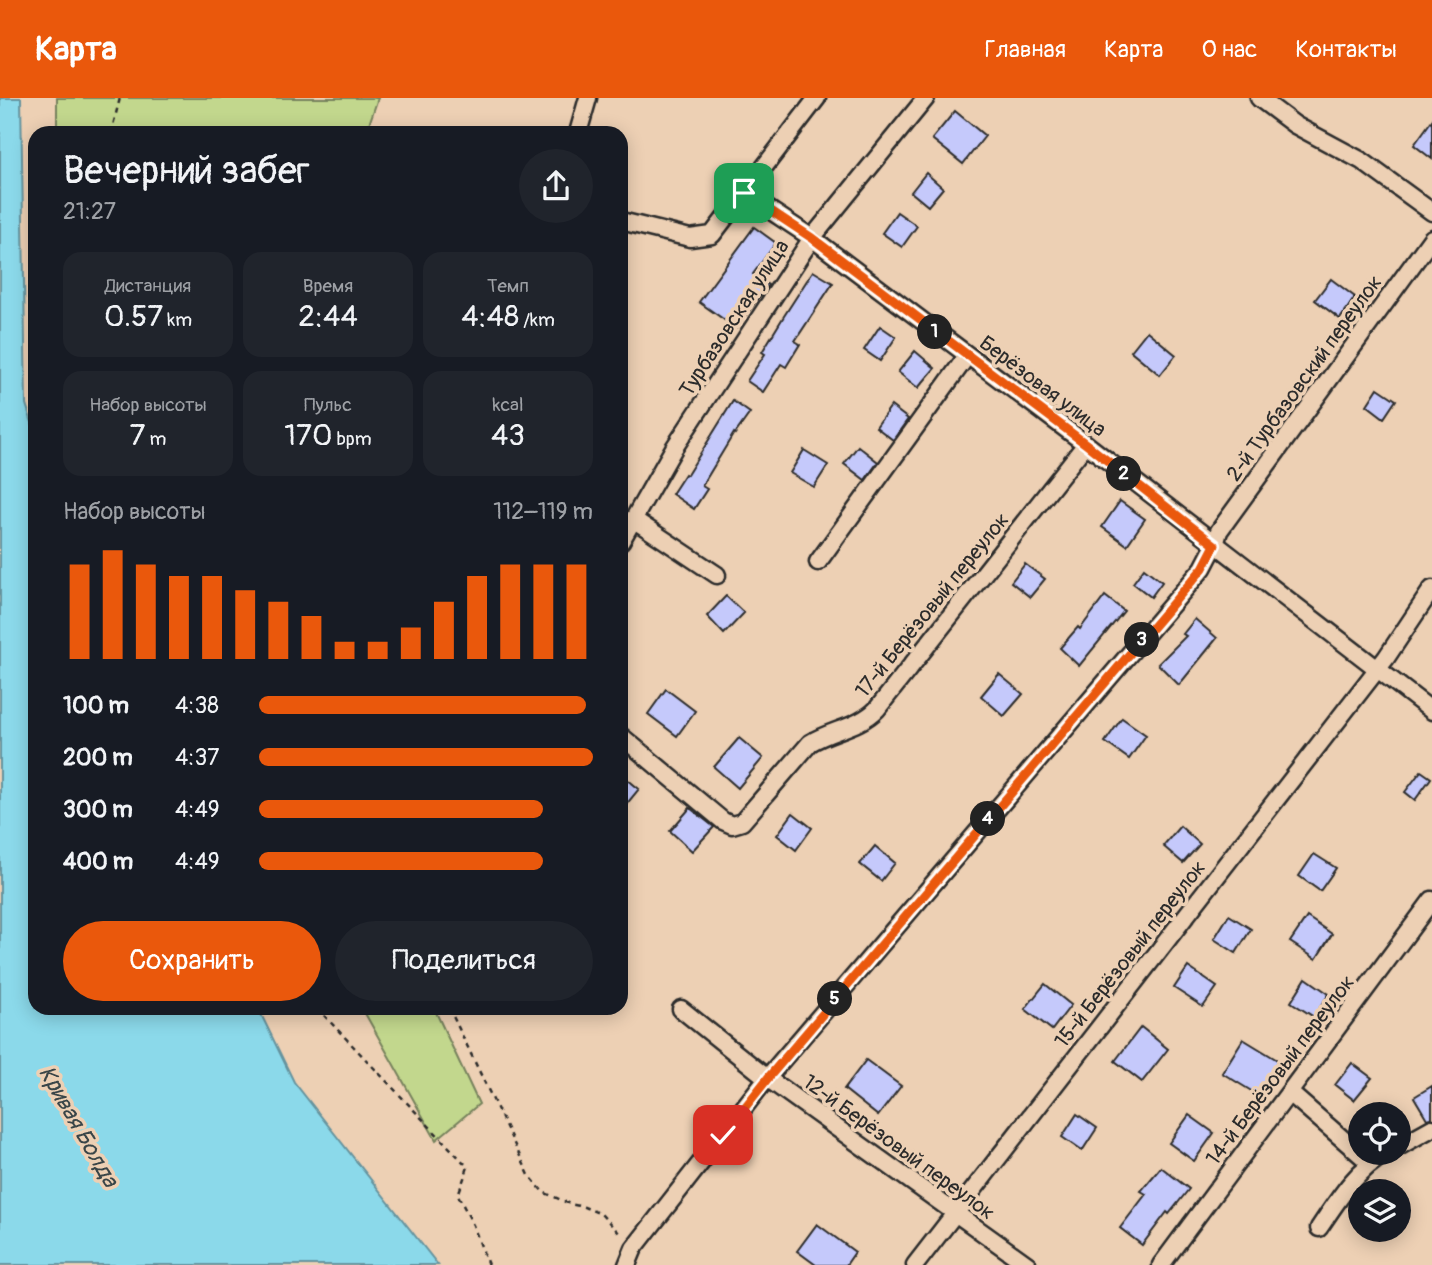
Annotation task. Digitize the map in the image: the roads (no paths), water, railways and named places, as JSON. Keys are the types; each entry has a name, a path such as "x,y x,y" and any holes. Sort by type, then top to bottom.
{"street":[{"path":"580,126 588,98"},
{"path":"628,223 690,239 712,235 817,98"},
{"name":"Турбазовская улица","path":"628,529 674,448 812,238 926,98"},
{"path":"1259,98 1277,104 1295,125 1362,161 1432,212"},
{"name":"Берёзовая улица","path":"744,193 812,238 1086,444 1432,711"},
{"name":"2-й Турбазовский переулок","path":"627,1265 634,1248 768,1078 1203,568 1219,531 1432,238"},
{"path":"818,562 967,356"},
{"name":"17-й Берёзовый переулок","path":"628,742 723,821 732,825 741,822 810,743 824,734 863,720 877,709 1086,444"},
{"path":"634,519 718,575"},
{"name":"15-й Берёзовый переулок","path":"915,1265 1378,669 1432,589"},
{"name":"14-й Берёзовый переулок","path":"1161,1265 1432,900"},
{"name":"12-й Берёзовый переулок","path":"681,1009 768,1078 1028,1265"},
{"path":"1290,1093 1348,1144"},
{"path":"1411,1140 1432,1128"},
{"path":"1318,1227 1367,1165"}],"water":[{"name":"Кривая Болда","path":"0,98 21,98 28,410 28,1015 261,1015 294,1082 438,1265 0,1265"}]}
